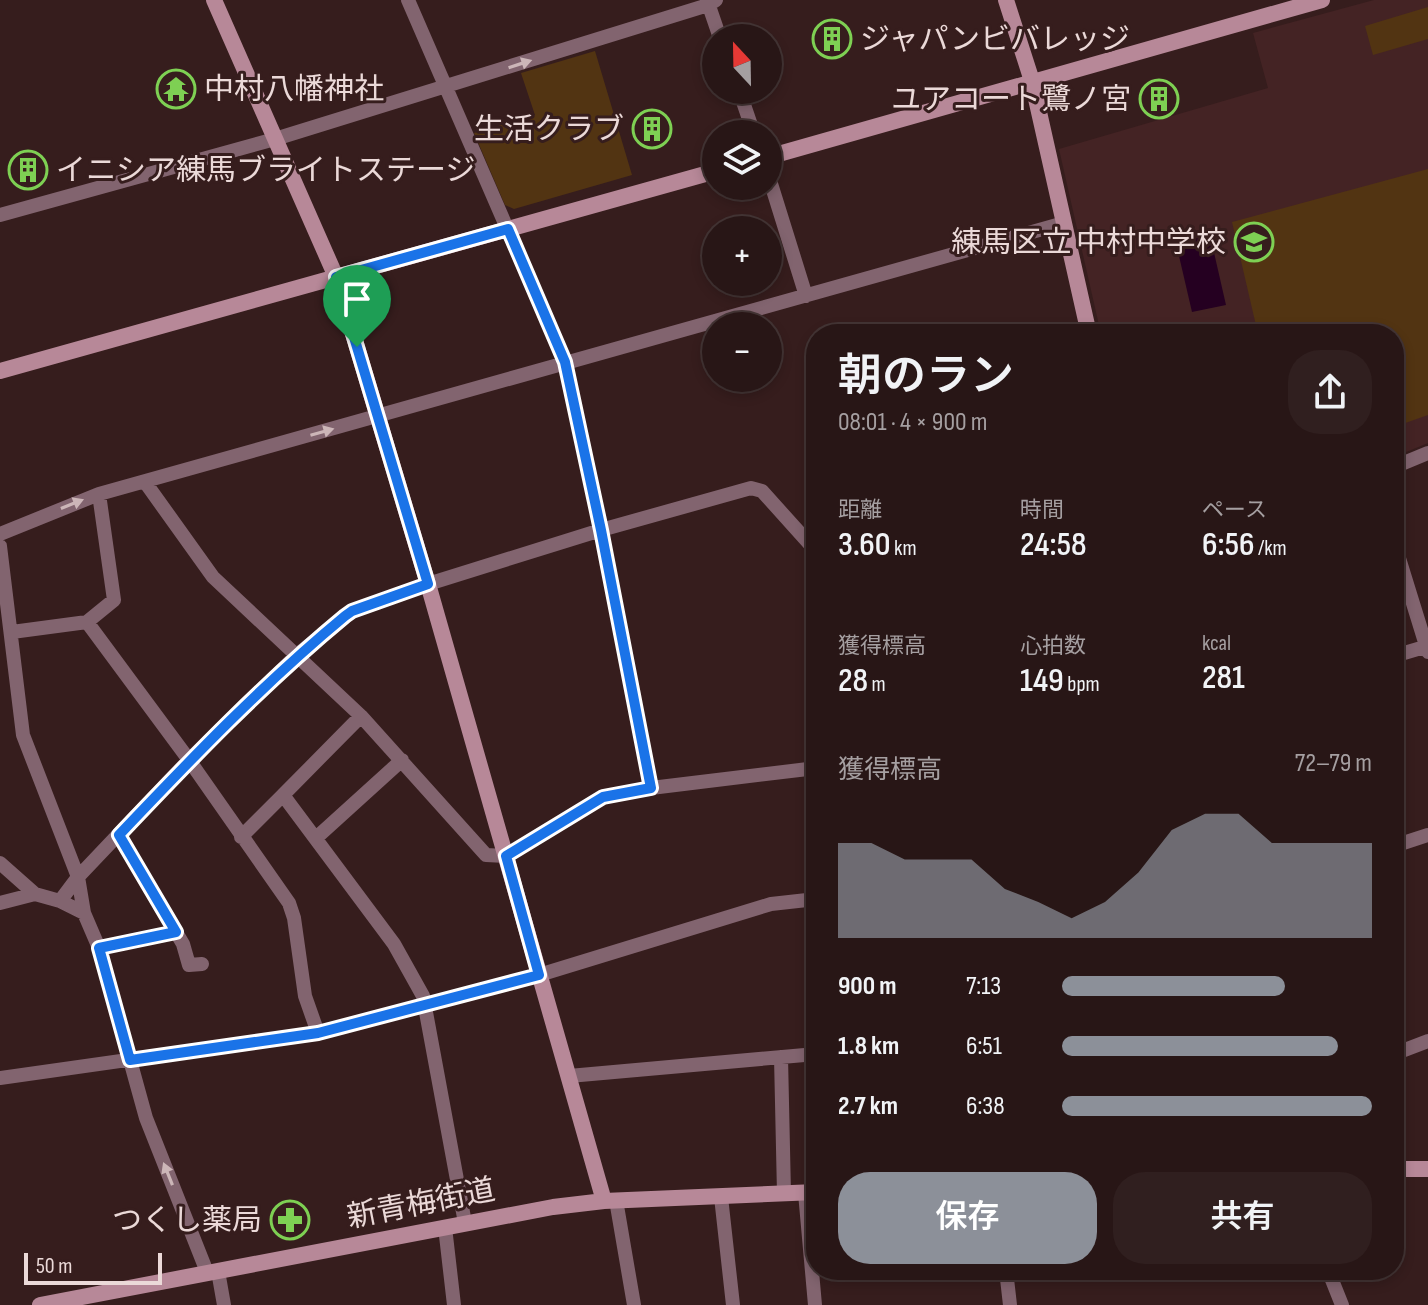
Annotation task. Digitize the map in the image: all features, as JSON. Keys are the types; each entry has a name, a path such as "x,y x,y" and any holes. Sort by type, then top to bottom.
{"street":[{"path":"214,0 336,277 428,584 539,975 610,1200 634,1305"},
{"path":"408,0 565,362 651,788"},
{"path":"1006,0 1032,81 1087,324"},
{"path":"782,153 1322,0"},
{"path":"0,215 446,88 711,2 716,24"},
{"path":"0,371 702,175"},
{"path":"776,200 806,296"},
{"path":"0,534 99,494 1064,223"},
{"path":"1404,463 1428,453"},
{"path":"145,482 213,577 361,716 486,855 506,856 603,797 651,788 806,769"},
{"path":"60,901 78,877 189,760 298,654 352,611 601,530 751,488 762,491 806,540"},
{"path":"12,632 87,622 114,600 99,494"},
{"path":"0,546 23,735 78,877 84,913 99,948 152,1132 213,1272 224,1305"},
{"path":"1404,574 1427,648 1404,654"},
{"path":"87,622 289,903 305,996 318,1033"},
{"path":"241,837 361,716"},
{"path":"316,838 402,760"},
{"path":"283,795 394,944 426,1006 465,1223"},
{"path":"119,835 183,944 189,965 202,964"},
{"path":"1404,843 1428,835"},
{"path":"0,863 35,894 60,901 84,913"},
{"path":"0,903 35,894"},
{"path":"0,1078 318,1033 539,975 771,904 806,900"},
{"path":"99,948 176,932"},
{"path":"1404,1050 1428,1041"},
{"path":"569,1076 806,1055"},
{"path":"781,1057 784,1194"},
{"path":"1404,1169 1428,1169"},
{"name":"新青梅街道","path":"40,1305 465,1223 610,1200 806,1192"},
{"path":"721,1197 733,1305"},
{"path":"445,1227 454,1305"},
{"path":"814,1280 815,1305"},
{"path":"1007,1280 1010,1305"},
{"path":"1332,1280 1342,1305"}],"shaded area":[{"name":"練馬区立 中村中学校","path":"1374,0 1428,0 1428,443 1404,453 1404,324 1099,324 1059,149 1268,88 1253,33"},
{"path":"1428,7 1428,39 1373,55 1365,26"},
{"path":"595,51 632,175 514,209 505,205 474,133 535,115 521,73"},
{"path":"1428,169 1428,415 1404,423 1404,324 1256,324 1232,222"},
{"path":"1210,235 1226,305 1192,312 1176,243"}],"place":[{"name":"ジャパンビバレッジ","path":"832,39"},
{"name":"中村八幡神社","path":"176,89"},
{"name":"ユアコート鷺ノ宮","path":"1159,99"},
{"name":"生活クラブ","path":"652,129"},
{"name":"イニシア練馬ブライトステージ","path":"28,170"},
{"name":"練馬区立 中村中学校","path":"1254,242"},
{"name":"つくし薬局","path":"290,1220"}],"route":[{"path":"508,229 565,362 651,788 603,797 506,856 539,975 318,1033 130,1060 99,948 176,932 119,835 189,760 298,654 352,611 428,584 357,347 336,277 508,229"}]}
